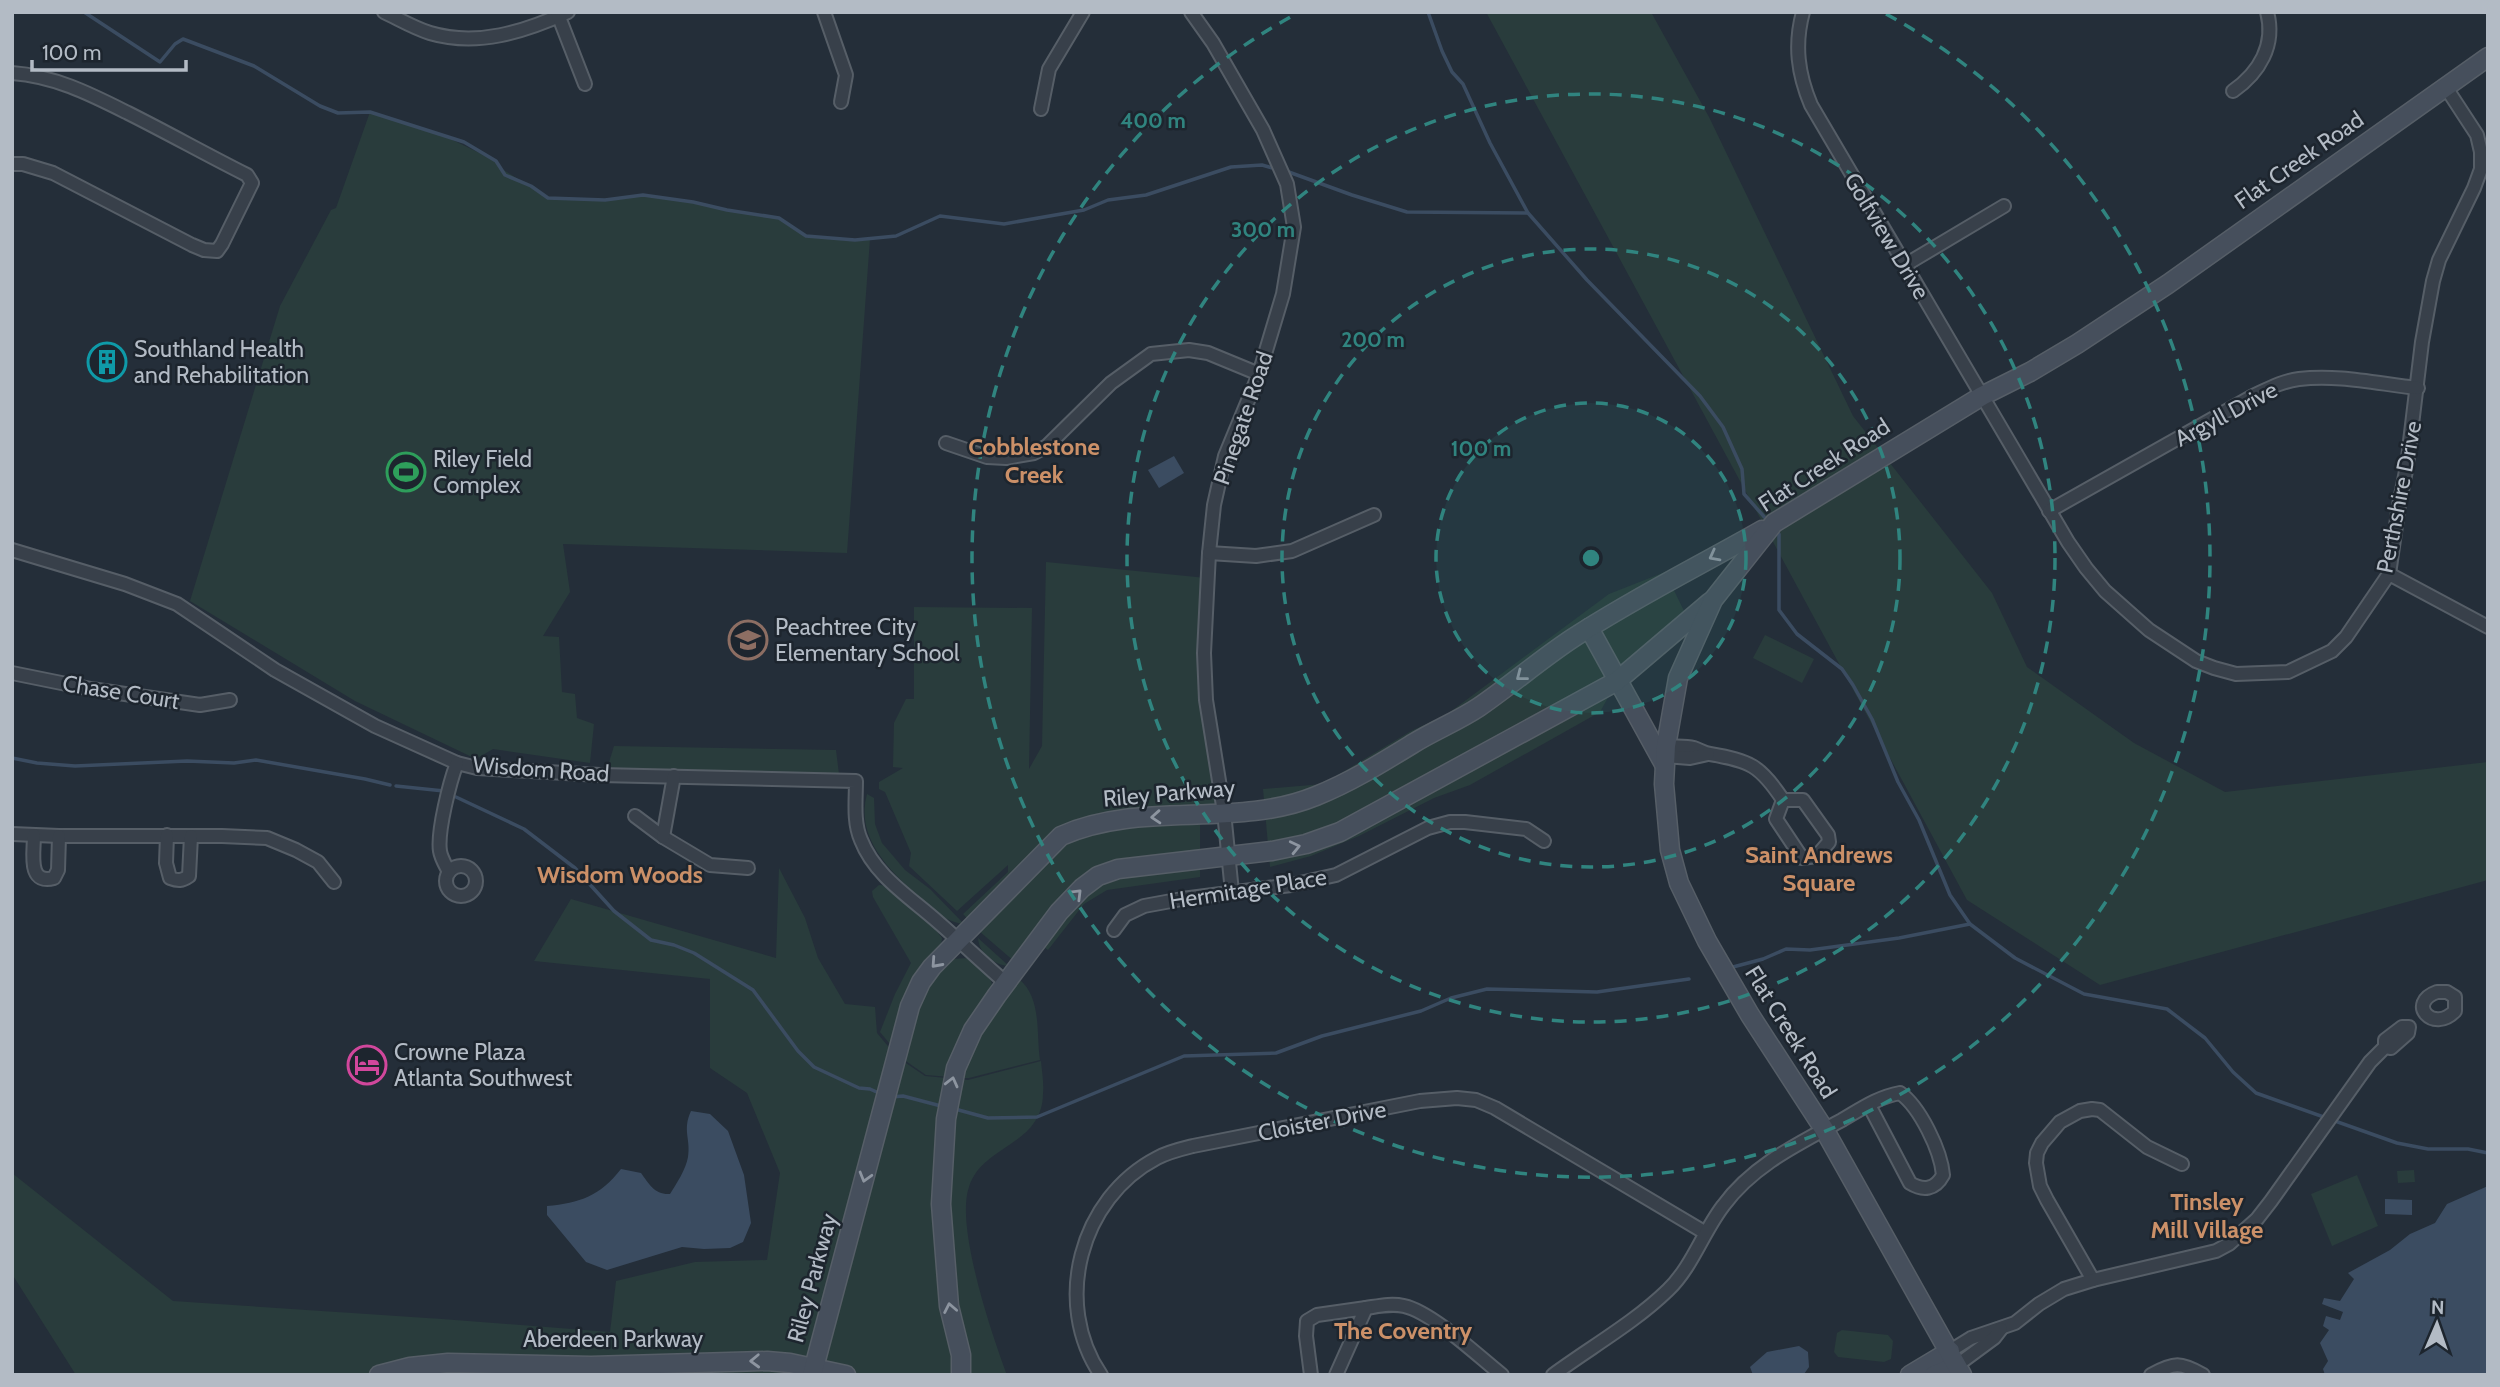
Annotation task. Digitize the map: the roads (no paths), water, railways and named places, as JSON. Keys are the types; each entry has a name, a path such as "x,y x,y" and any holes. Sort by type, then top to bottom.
{"street":[{"path":"384,12 426,32 472,39 504,35 561,14 585,83"},
{"path":"824,12 846,75 841,102"},
{"path":"1041,109 1049,69 1083,12"},
{"name":"Pinegate Road","path":"1191,12 1230,71 1263,130 1287,184 1294,228 1283,294 1259,374 1225,456 1214,505 1209,553 1204,653 1206,701 1224,812 1233,892"},
{"name":"Golfview Drive","path":"1802,12 1798,31 1797,63 1805,90 1833,144 2013,447"},
{"path":"2233,91 2245,83 2260,65 2269,39 2267,12"},
{"name":"Flat Creek Road","path":"1956,1364 1824,1129 1750,1016 1695,918 1679,883 1670,850 1665,814 1665,756 1678,678 1713,600 1774,523 1982,397 2077,344 2168,284 2488,57"},
{"path":"12,73 46,77 82,91 247,175 251,183 250,190 217,251 204,250 54,173 23,164 12,164"},
{"name":"Perthshire Drive","path":"2013,447 2049,511 2094,579 2149,630 2196,661 2236,674 2288,672 2332,650 2362,615 2389,573 2418,388 2423,329 2433,281 2439,260 2481,169 2477,135 2445,86"},
{"path":"1905,265 2004,206"},
{"path":"946,443 987,457 1006,458 1034,453 1047,446 1111,383 1151,354 1189,350 1208,353 1259,374"},
{"name":"Argyll Drive","path":"2049,511 2253,396 2283,383 2298,379 2330,378 2418,388"},
{"path":"1209,553 1264,556 1292,551 1374,515"},
{"name":"Riley Parkway","path":"813,1371 909,1006 927,974 1061,836 1078,828 1126,819 1224,812 1298,802 1338,786 1476,709 1589,628 1662,584 1774,523"},
{"name":"Wisdom Road","path":"12,550 125,584 177,604 275,670 375,726 477,768 600,775 856,781 856,822 860,839 870,858 899,892 1006,983"},
{"path":"2389,573 2488,627"},
{"path":"961,1375 961,1354 949,1306 942,1239 941,1204 951,1084 973,1030 1059,912 1082,888 1098,876 1118,869 1292,848 1340,832 1617,681 1713,600"},
{"path":"1589,628 1617,681 1665,756 1693,748 1708,754 1734,757 1752,765 1766,776 1783,800"},
{"name":"Chase Court","path":"12,673 91,689 200,705 230,701"},
{"path":"449,872 440,852 441,833 457,762"},
{"path":"663,837 674,776"},
{"path":"1783,800 1803,800 1828,835 1829,842 1825,850 1817,856 1802,858 1776,818 1783,800"},
{"path":"635,816 663,837 710,865 748,867"},
{"name":"Hermitage Place","path":"1114,930 1125,915 1144,906 1291,885 1336,875 1428,828 1450,822 1526,829 1544,841"},
{"path":"12,834 267,838 318,862 334,882"},
{"path":"34,835 34,873 38,878 46,880 54,878 58,870 59,836"},
{"path":"167,835 167,873 176,881 189,876 191,836"},
{"path":"1934,1375 1956,1364 1971,1338 2001,1329 2028,1315 2051,1296 2093,1280 2200,1256 2229,1244 2257,1219 2370,1062 2385,1047 2391,1048 2408,1034 2409,1027 2424,1014"},
{"path":"1553,1375 1624,1327 1670,1289 1683,1272 1704,1232 1738,1187 1755,1171 1795,1144 1881,1098 1900,1093 1910,1100 1937,1149 1943,1175 1939,1182 1927,1188 1919,1188 1910,1183 1869,1105"},
{"name":"Cloister Drive","path":"1101,1375 1085,1343 1076,1299 1075,1284 1088,1233 1105,1203 1127,1179 1157,1158 1193,1146 1420,1101 1450,1098 1476,1100 1517,1119 1704,1232"},
{"path":"2093,1280 2047,1200 2037,1174 2037,1153 2049,1133 2070,1116 2092,1109 2100,1110 2147,1147 2182,1164"},
{"path":"1311,1375 1307,1321 1317,1315 1388,1305 1414,1308 1502,1375"},
{"path":"1336,1375 1366,1308"},
{"name":"Aberdeen Parkway","path":"379,1375 419,1365 448,1363 591,1366 767,1361 846,1375"},
{"path":"1910,1375 1956,1364"},
{"path":"2151,1375 2170,1365 2186,1365 2203,1375"}],"water":[{"path":"1174,456 1184,473 1159,488 1148,470"},
{"path":"691,1111 710,1114 728,1131 744,1175 751,1223 743,1242 730,1248 682,1247 607,1270 586,1262 547,1215 547,1206 570,1203 597,1192 621,1169 641,1173 656,1191 670,1194 687,1162 687,1124"},
{"path":"2488,1186 2488,1375 2325,1375 2323,1369 2328,1361 2320,1343 2329,1330 2323,1326 2326,1316 2340,1320 2343,1312 2322,1304 2324,1298 2340,1301 2354,1279 2348,1273 2390,1250 2410,1234 2435,1223 2447,1204"},
{"path":"2385,1199 2412,1200 2412,1215 2385,1214"},
{"path":"1799,1346 1808,1352 1809,1367 1804,1374 1753,1375 1750,1367 1767,1352"}],"waterway":[{"path":"84,12 160,62 175,44 183,39 254,66 320,106 338,113 370,112 464,142 496,161 505,175 531,186 548,198 605,200 643,195 693,202 779,218 806,236 855,240 896,236 940,216 1004,224 1084,210 1108,200 1146,195 1231,167 1262,165 1276,169"},
{"path":"1428,12 1452,72 1463,84 1490,143 1528,213 1587,280 1700,396 1723,427 1742,469 1744,494 1767,520"},
{"path":"1286,171 1407,212 1528,213"},
{"path":"1779,534 1779,610 1797,634 1842,669 1853,685 1872,719 1898,782 1919,820 1950,895 1970,924 2015,958 2084,994 2167,1009 2205,1038 2233,1072 2256,1093 2397,1143 2428,1149 2468,1149 2488,1153"},
{"path":"12,758 75,766 187,761 234,763 256,760 390,785"},
{"path":"396,786 444,791"},
{"path":"456,797 524,829 575,868 614,911 651,940 694,953 753,990 798,1051 814,1067 859,1088 881,1094"},
{"path":"1733,967 1786,949 1810,950 1899,938 1970,924"},
{"path":"955,1109 988,1118 1037,1117 1184,1056 1276,1053 1322,1036 1421,1011 1451,998 1487,989 1597,992 1689,979"},
{"path":"891,1097 903,1096 941,1106"}],"place":[{"name":"Southland Health and Rehabilitation","path":"107,362"},
{"name":"Riley Field Complex","path":"406,472"},
{"name":"Peachtree City Elementary School","path":"748,640"},
{"name":"Crowne Plaza Atlanta Southwest","path":"367,1065"}],"district":[{"name":"Cobblestone Creek","path":"1034,460"},
{"name":"Saint Andrews Square","path":"1819,868"},
{"name":"Wisdom Woods","path":"620,874"},
{"name":"Tinsley Mill Village","path":"2207,1215"},
{"name":"The Coventry","path":"1403,1330"}]}
